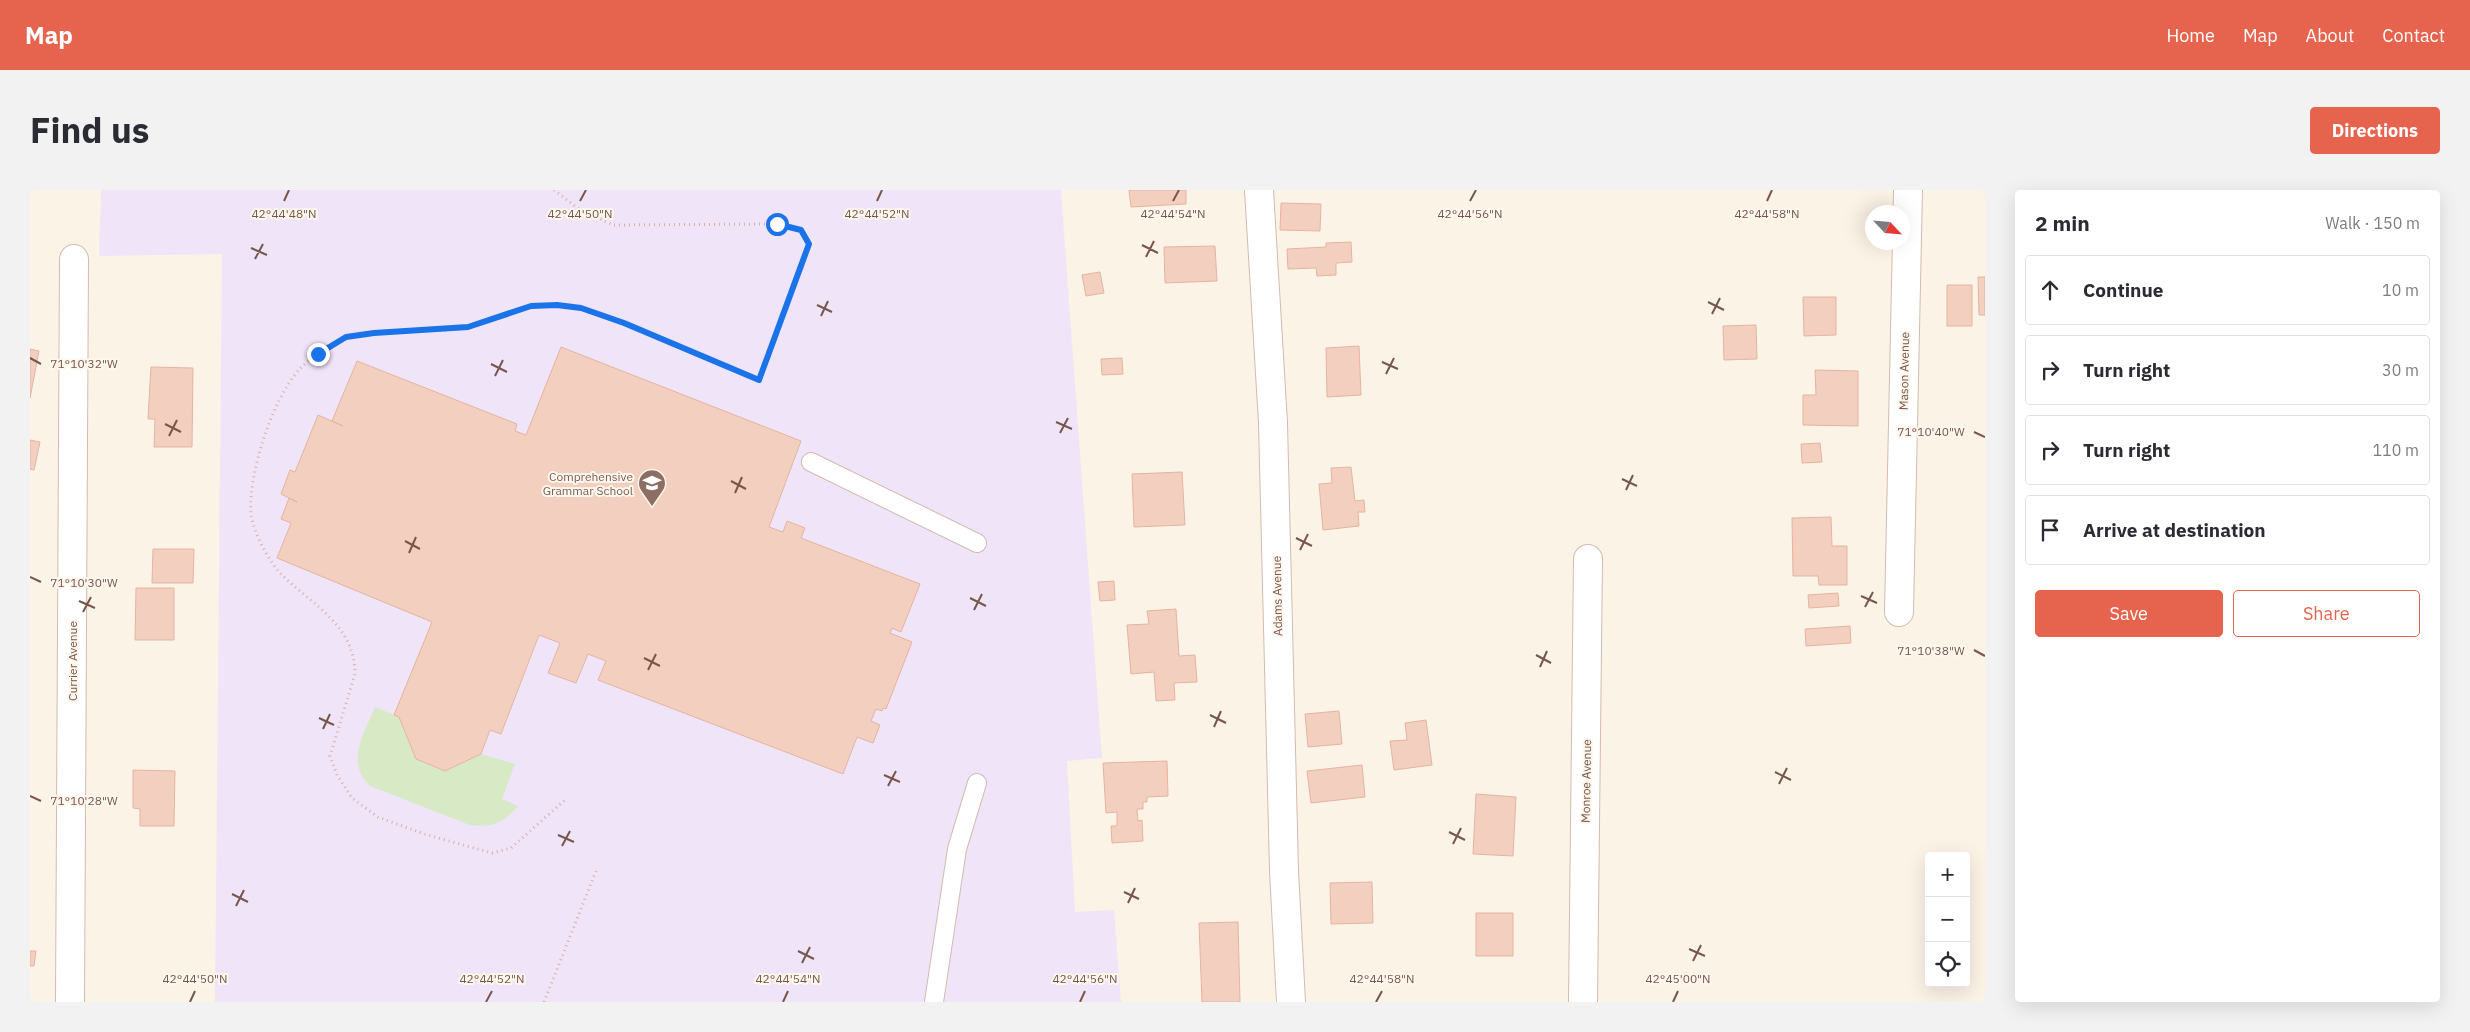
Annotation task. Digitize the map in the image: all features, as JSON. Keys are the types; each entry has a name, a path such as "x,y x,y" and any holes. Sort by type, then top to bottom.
{"street":[{"name":"Adams Avenue","path":"1259,190 1273,423 1284,872 1290,1002"},
{"name":"Mason Avenue","path":"1899,612 1908,190"},
{"name":"Currier Avenue","path":"70,1002 74,259"},
{"name":"Monroe Avenue","path":"1584,1002 1588,559"}],"lane":[{"path":"811,462 977,542"},
{"path":"934,1002 957,849 977,783"}],"path":[{"path":"554,190 578,209 614,225 777,224 801,230 809,244 759,380 624,323 581,308 557,305 531,306 468,327 374,333 346,337 318,354 298,371 277,407 267,430 256,468 251,514 262,548 281,575 311,598 338,624 350,643 355,660 356,674 330,756 337,775 352,798 378,817 432,837 492,854 511,848 566,799"},
{"path":"544,1002 596,871"}],"shaded area":[{"name":"Comprehensive Grammar School","path":"101,190 1061,190 1102,758 1067,761 1075,912 1114,910 1121,1002 215,1002 222,254 99,256"}],"green space":[{"path":"375,707 399,717 416,760 445,771 481,754 515,764 502,799 518,806 507,817 497,823 485,826 470,825 370,786 363,777 358,758 362,738"}],"building":[{"path":"1129,190 1186,190 1186,204 1131,207"},
{"path":"1281,203 1321,204 1320,231 1280,230"},
{"path":"1351,242 1352,262 1336,263 1336,275 1317,276 1316,268 1288,269 1287,249 1326,247 1326,243"},
{"path":"1215,246 1217,281 1165,283 1164,247"},
{"path":"1100,272 1104,293 1086,296 1082,275"},
{"path":"1978,277 1985,277 1985,315 1979,315"},
{"path":"1947,285 1972,285 1972,326 1947,326"},
{"path":"1803,297 1836,297 1836,335 1804,336"},
{"path":"1756,325 1757,359 1724,360 1723,326"},
{"path":"1359,346 1361,395 1327,397 1326,348"},
{"name":"Comprehensive Grammar School","path":"561,347 801,441 769,527 783,532 787,521 805,528 801,538 920,584 901,632 892,628 890,633 912,642 886,709 883,708 882,711 876,709 871,721 880,725 873,743 857,737 843,774 598,680 606,661 588,654 576,683 548,673 560,643 539,635 501,734 490,730 481,754 445,771 416,759 399,717 394,715 432,622 277,558 291,523 281,519 289,498 281,494 290,470 295,472 318,415 343,426 332,421 357,361 517,424 515,431 526,435"},
{"path":"30,349 39,351 30,398"},
{"path":"1122,358 1123,374 1102,375 1101,359"},
{"path":"151,367 193,368 192,447 154,447 155,419 148,419"},
{"path":"1815,370 1858,371 1858,426 1803,425 1803,395 1816,395"},
{"path":"30,440 40,442 34,470 30,469"},
{"path":"1820,443 1822,462 1802,463 1801,444"},
{"path":"1351,467 1355,501 1364,500 1365,512 1358,512 1359,526 1323,530 1319,484 1332,483 1331,468"},
{"path":"1182,472 1185,525 1134,527 1132,474"},
{"path":"1831,517 1832,546 1847,546 1847,585 1819,585 1818,576 1793,576 1792,518"},
{"path":"153,549 194,549 193,583 152,583"},
{"path":"1114,581 1115,600 1100,601 1098,582"},
{"path":"136,588 174,588 174,640 135,640"},
{"path":"1838,593 1839,606 1809,608 1808,595"},
{"path":"1176,609 1179,656 1195,655 1197,682 1174,683 1175,700 1156,701 1154,672 1131,674 1127,625 1149,624 1147,611"},
{"path":"1850,626 1851,643 1806,646 1805,629"},
{"path":"1339,711 1342,744 1308,747 1305,714"},
{"path":"1426,720 1432,765 1394,770 1390,741 1407,740 1405,723"},
{"path":"1167,761 1168,796 1147,797 1147,802 1143,802 1143,809 1137,809 1138,821 1142,820 1143,841 1112,843 1111,826 1117,826 1117,812 1106,813 1103,763"},
{"path":"1362,765 1365,797 1311,803 1307,771"},
{"path":"133,770 175,771 174,826 140,826 140,809 133,808"},
{"path":"1476,794 1516,797 1513,856 1473,854"},
{"path":"1372,882 1373,923 1331,924 1330,883"},
{"path":"1476,913 1513,913 1513,956 1476,956"},
{"path":"1238,922 1240,1002 1202,1002 1199,923"},
{"path":"30,951 36,951 34,966 30,966"}],"place":[{"name":"Comprehensive Grammar School","path":"652,507"}],"route":[{"path":"318,354 346,337 374,333 468,327 531,306 557,305 581,308 624,323 759,380 809,244 801,230 777,224"}]}
